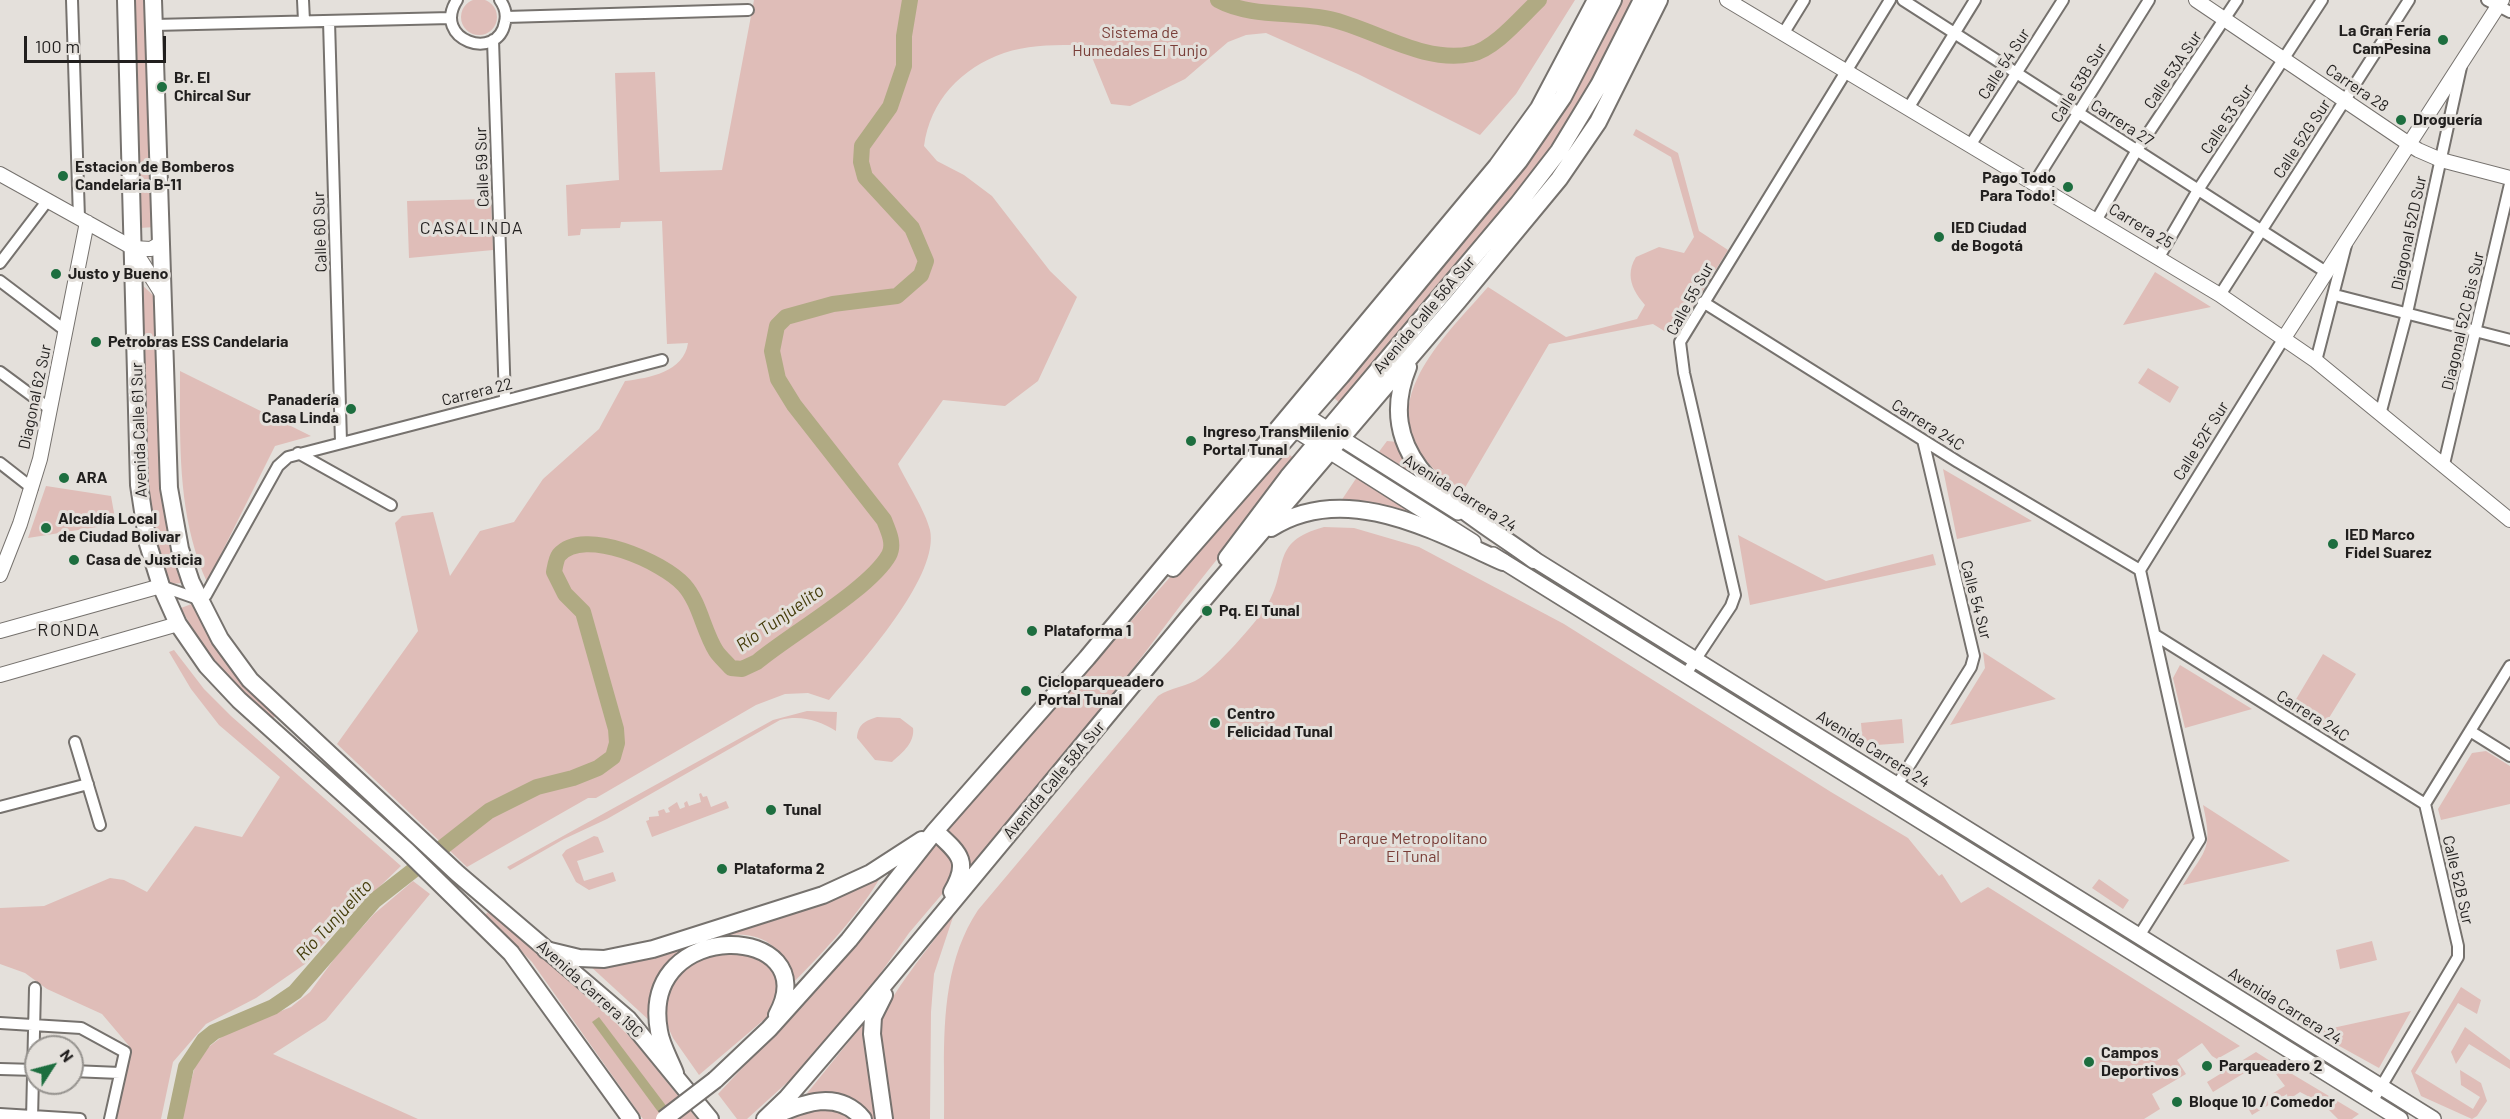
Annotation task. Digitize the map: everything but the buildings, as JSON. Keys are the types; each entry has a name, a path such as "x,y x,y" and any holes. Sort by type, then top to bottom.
{"main road":[{"name":"Avenida Calle 61 Sur","path":"126,0 140,484 148,544 160,586 178,624 197,654 228,690 444,886"},
{"name":"Avenida Calle 61 Sur","path":"153,0 169,488 180,549 198,599 220,639 255,686 457,873"},
{"path":"664,1119 715,1080 769,1029 849,939 936,831 1300,412 1516,141 1539,108 1596,0"},
{"name":"Avenida Calle 56A Sur","path":"1300,412 1450,245 1519,161 1552,116 1613,0"},
{"name":"Avenida Calle 56A Sur","path":"1329,441 1518,204 1576,125 1642,0"},
{"name":"Avenida Calle 56A Sur","path":"1187,619 1245,531 1418,348 1565,171 1611,99 1659,0"},
{"path":"1576,125 1611,99"},
{"path":"1450,245 1466,203"},
{"path":"1418,348 1402,381 1398,397 1398,420 1408,454 1416,467 1440,491 1534,560"},
{"name":"Avenida Carrera 24","path":"1300,412 1329,441 1503,562 2400,1119"},
{"name":"Avenida Carrera 24","path":"1289,425 1329,441 1534,560 2433,1119"},
{"name":"Avenida Calle 58A Sur","path":"766,1119 787,1098 898,968 1255,539 1329,441"},
{"path":"1255,539 1301,513 1330,507 1350,508 1387,515 1415,524 1503,562"},
{"path":"932,927 959,879 963,867 957,852 936,831"},
{"path":"546,950 579,958 604,959 653,949 823,896 871,873 936,831"},
{"name":"Avenida Carrera 19C","path":"457,873 628,1019 675,1073 710,1119"},
{"name":"Avenida Carrera 19C","path":"444,886 519,961 631,1119"},
{"path":"675,1073 659,1032 659,1003 669,974 689,955 700,949 725,944 750,946 764,951 777,963 784,974 785,996 769,1029"},
{"path":"884,1119 872,1024 875,1011 898,968"},
{"path":"766,1119 804,1104 834,1100 854,1109 863,1119"}],"street":[{"name":"Diagonal 62 Sur","path":"2,565 32,488 66,331 83,220 72,0"},
{"path":"303,0 304,21"},
{"path":"457,0 451,18 456,33 462,39 477,44 493,40 504,28 506,17 500,0"},
{"path":"652,0 652,13"},
{"name":"Carrera 25","path":"1727,0 2097,219 2220,295 2316,361 2381,411 2510,519"},
{"path":"1783,34 1804,0"},
{"name":"Calle 55 Sur","path":"1686,674 1731,606 1735,595 1680,351 1683,336 1890,0"},
{"name":"Carrera 27","path":"1903,0 2326,272"},
{"path":"1909,107 1974,0"},
{"name":"Calle 54 Sur","path":"1971,144 2063,0"},
{"name":"Calle 53B Sur","path":"2035,182 2149,0"},
{"name":"Carrera 28","path":"2196,0 2408,143 2441,160 2510,178"},
{"name":"Calle 53A Sur","path":"2097,219 2137,150 2237,0"},
{"name":"Calle 53 Sur","path":"2159,257 2198,190 2322,0"},
{"name":"Calle 52G Sur","path":"2220,295 2409,0"},
{"name":"Calle 52F Sur","path":"2140,570 2348,237 2499,5"},
{"path":"506,17 747,10"},
{"path":"154,25 451,18"},
{"name":"Calle 60 Sur","path":"329,21 341,442"},
{"name":"Calle 59 Sur","path":"493,40 505,400"},
{"name":"Diagonal 52D Sur","path":"2381,411 2408,313 2463,60"},
{"path":"0,174 133,248 151,249 161,243"},
{"name":"Diagonal 52C Bis Sur","path":"2444,464 2510,184"},
{"path":"0,263 48,200"},
{"path":"2316,361 2335,295 2348,237"},
{"path":"133,248 163,295"},
{"path":"0,281 66,331"},
{"path":"2335,295 2510,340"},
{"name":"Carrera 24C","path":"1703,302 1923,440 2140,570"},
{"name":"Carrera 22","path":"298,453 662,360"},
{"path":"0,372 50,409"},
{"name":"Calle 54 Sur","path":"1897,785 1971,667 1974,656 1923,440"},
{"path":"0,631 160,586 198,599 209,592 278,465 298,453 391,505"},
{"path":"0,463 32,488"},
{"path":"2139,936 2200,839 2140,570"},
{"path":"0,675 178,624"},
{"name":"Carrera 24C","path":"2155,634 2425,804"},
{"path":"2425,804 2510,666"},
{"path":"2470,731 2510,756"},
{"path":"75,742 100,825"},
{"path":"0,807 88,784"},
{"name":"Calle 52B Sur","path":"2372,1102 2458,957 2458,946 2425,804"},
{"path":"34,1035 35,987"},
{"path":"0,1023 81,1028 125,1052 110,1119"},
{"path":"0,1069 24,1070"},
{"path":"84,1071 120,1072"},
{"path":"32,1117 33,1095"},
{"path":"0,1114 80,1119"}],"green space":[{"path":"479,-1 492,4 497,17 492,30 479,35 466,30 461,17 466,4"},
{"path":"132,0 146,0 154,227 140,228"},
{"name":"Sistema de Humedales El Tunjo","path":"754,0 1575,0 1516,94 1480,135 1358,74 1266,33 1246,35 1228,42 1185,79 1130,106 1111,104 1087,45 1045,46 1014,50 988,59 961,77 950,88 933,115 924,146 937,161 964,175 992,196 1050,271 1077,297 1038,381 1005,406 943,400 898,464 920,505 930,530 930,549 923,572 910,595 876,644 829,700 808,693 785,694 756,705 596,798 588,798 467,867 337,744 418,631 395,523 402,516 433,512 450,576 480,531 514,522 543,479 599,429 625,381 664,372 680,361 688,343 667,344 662,221 621,222 620,228 581,229 580,235 568,236 566,185 619,180 615,73 655,72 660,172 722,170"},
{"path":"1618,0 1635,0 1554,148 1342,405 1333,397 1357,369"},
{"path":"1636,129 1678,153 1699,231 1728,250 1674,337 1653,324 1549,344 1463,491 1433,468 1419,452 1410,429 1409,407 1415,384 1426,362 1441,341 1488,287 1566,337 1637,319 1645,305 1632,282 1631,270 1636,257 1659,247 1684,253 1694,237 1671,157 1633,135"},
{"path":"491,199 493,250 409,258 407,201"},
{"path":"2155,272 2211,307 2123,325"},
{"path":"140,283 156,298 183,583 171,584 159,552 151,516 143,437"},
{"path":"2148,368 2179,387 2170,403 2138,383"},
{"path":"180,371 311,436 275,446 207,582 197,557 185,505 181,452"},
{"path":"1387,441 1398,442 1425,485 1378,453"},
{"path":"1285,451 1296,460 1183,602 1074,747 968,869 944,833 1232,507"},
{"path":"1943,469 2032,521 1957,539"},
{"path":"1357,477 1440,528 1364,503 1341,501"},
{"path":"46,486 111,496 116,524 28,538"},
{"name":"Parque Metropolitano El Tunal","path":"1324,527 1354,528 1419,547 1564,624 1908,838 1939,876 1942,874 1961,903 1988,887 2240,1046 2217,1059 2202,1043 2177,1060 2186,1074 2152,1094 2160,1109 2144,1119 944,1119 944,1038 949,985 965,934 978,910 1158,696 1200,678 1253,624 1273,593 1283,558 1295,540 1306,533"},
{"path":"1738,535 1826,581 1933,554 1936,565 1750,605"},
{"path":"194,603 276,715 272,720 233,682 210,654 190,624 181,608"},
{"path":"174,650 204,689 231,716 401,866 352,913 305,964 256,998 206,1024 173,1062 161,1119 114,1119 130,1047 102,1014 47,989 25,973 0,964 0,908 44,906 110,878 124,880 147,892 195,826 242,837 280,777 219,725 191,689 169,652"},
{"path":"1983,652 2056,699 1950,725 1985,668"},
{"path":"2323,654 2356,674 2324,726 2292,706"},
{"path":"2180,665 2252,709 2185,728 2173,678"},
{"path":"807,711 837,712 836,731 809,720 795,718 780,720 607,819 564,839 510,870 507,867 773,720"},
{"path":"877,717 900,718 913,728 910,743 892,762 875,760 857,738 863,724"},
{"path":"1902,719 1904,743 1863,746 1861,723"},
{"path":"2486,751 2510,766 2510,804 2441,820 2438,809 2472,753"},
{"path":"701,793 703,797 707,796 711,807 726,801 729,808 652,837 646,821 649,817 659,816 658,811 664,809 666,813 670,812 668,808 677,802 680,809 685,807 684,803 687,801 689,806 701,802 699,794"},
{"path":"2203,805 2290,861 2183,885 2202,855 2207,840"},
{"path":"594,836 598,837 604,852 577,861 584,881 613,872 616,881 589,890 576,882 562,855 566,850"},
{"path":"937,840 954,854 954,880 909,933 875,981 792,1078 747,1119 737,1119 718,1094 804,1002"},
{"path":"883,873 852,918 792,984 781,955 762,939 747,935 716,937 687,950 665,969 656,987 651,1022 589,965"},
{"path":"2099,879 2129,900 2123,909 2092,888"},
{"path":"413,881 430,894 326,1020 273,1054 418,1119 181,1119 198,1055 227,1033 291,1007 310,992 337,955 374,914"},
{"path":"489,911 592,999 632,1039 697,1119 643,1119 532,962 485,915"},
{"path":"954,914 934,974 931,1012 930,1119 890,1119 879,1053 878,1031 881,1020 898,990"},
{"path":"2372,941 2377,960 2340,969 2336,950"},
{"path":"712,950 757,952 780,976 779,1002 766,1018 699,1075 673,1038 663,1016 664,1001 675,974"},
{"path":"2461,987 2481,1000 2477,1014 2458,1003 2415,1073 2473,1109 2480,1097 2461,1085 2460,1070 2481,1083 2487,1101 2477,1116 2472,1119 2421,1096 2411,1071"},
{"path":"2411,1011 2379,1068 2314,1032"},
{"path":"867,1019 879,1119 869,1119 848,1099 841,1096 825,1094 804,1097"},
{"path":"2465,1027 2510,1060 2510,1069 2469,1044 2456,1064 2451,1052"},
{"path":"2256,1052 2359,1114 2352,1119 2338,1119 2323,1104 2300,1092 2288,1100 2287,1094 2252,1115 2248,1108 2285,1086 2276,1074 2259,1064 2213,1092 2207,1082"},
{"path":"828,1105 856,1119 787,1119"}],"shaded area":[{"path":"599,1017 676,1119 664,1119 656,1109 592,1022"}],"waterway":[{"name":"Río Tunjuelito","path":"175,1119 186,1067 204,1040 214,1032 273,1007 295,992 374,901 489,811 537,787 573,778 598,768 613,757 617,743 616,729 583,612 565,594 554,572 559,555 571,547 586,544 604,546 623,550 642,558 674,576 689,592 718,653 731,668 742,669 757,662 847,597 865,582 889,555 891,542 884,520 794,405 778,379 772,351 777,326 786,317 833,304 897,296 921,275 926,261 912,228 865,177 861,162 862,146 890,107 904,66 904,36 910,0"},
{"name":"Río Tunjuelito","path":"1218,0 1231,6 1258,12 1330,19 1417,50 1453,56 1471,54 1489,46 1507,32 1539,0"}],"place":[{"name":"La Gran Fería CamPesina","path":"2443,40"},
{"name":"Br. El Chircal Sur","path":"162,87"},
{"name":"Droguería","path":"2401,120"},
{"name":"Estacion de Bomberos Candelaria B-11","path":"63,176"},
{"name":"Pago Todo Para Todo!","path":"2068,187"},
{"name":"IED Ciudad de Bogotá","path":"1939,237"},
{"name":"Justo y Bueno","path":"56,274"},
{"name":"Petrobras ESS Candelaria","path":"96,342"},
{"name":"Panadería Casa Linda","path":"351,409"},
{"name":"Ingreso TransMilenio Portal Tunal","path":"1191,441"},
{"name":"ARA","path":"64,478"},
{"name":"Alcaldía Local de Ciudad Bolivar","path":"46,528"},
{"name":"IED Marco Fidel Suarez","path":"2333,544"},
{"name":"Casa de Justicia","path":"74,560"},
{"name":"Pq. El Tunal","path":"1207,611"},
{"name":"Plataforma 1","path":"1032,631"},
{"name":"Cicloparqueadero Portal Tunal","path":"1026,691"},
{"name":"Centro Felicidad Tunal","path":"1215,723"},
{"name":"Tunal","path":"771,810"},
{"name":"Plataforma 2","path":"722,869"},
{"name":"Campos Deportivos","path":"2089,1062"},
{"name":"Parqueadero 2","path":"2207,1066"},
{"name":"Bloque 10 / Comedor","path":"2177,1102"}],"district":[{"name":"CASALINDA","path":"472,228"},
{"name":"RONDA","path":"69,630"}]}
